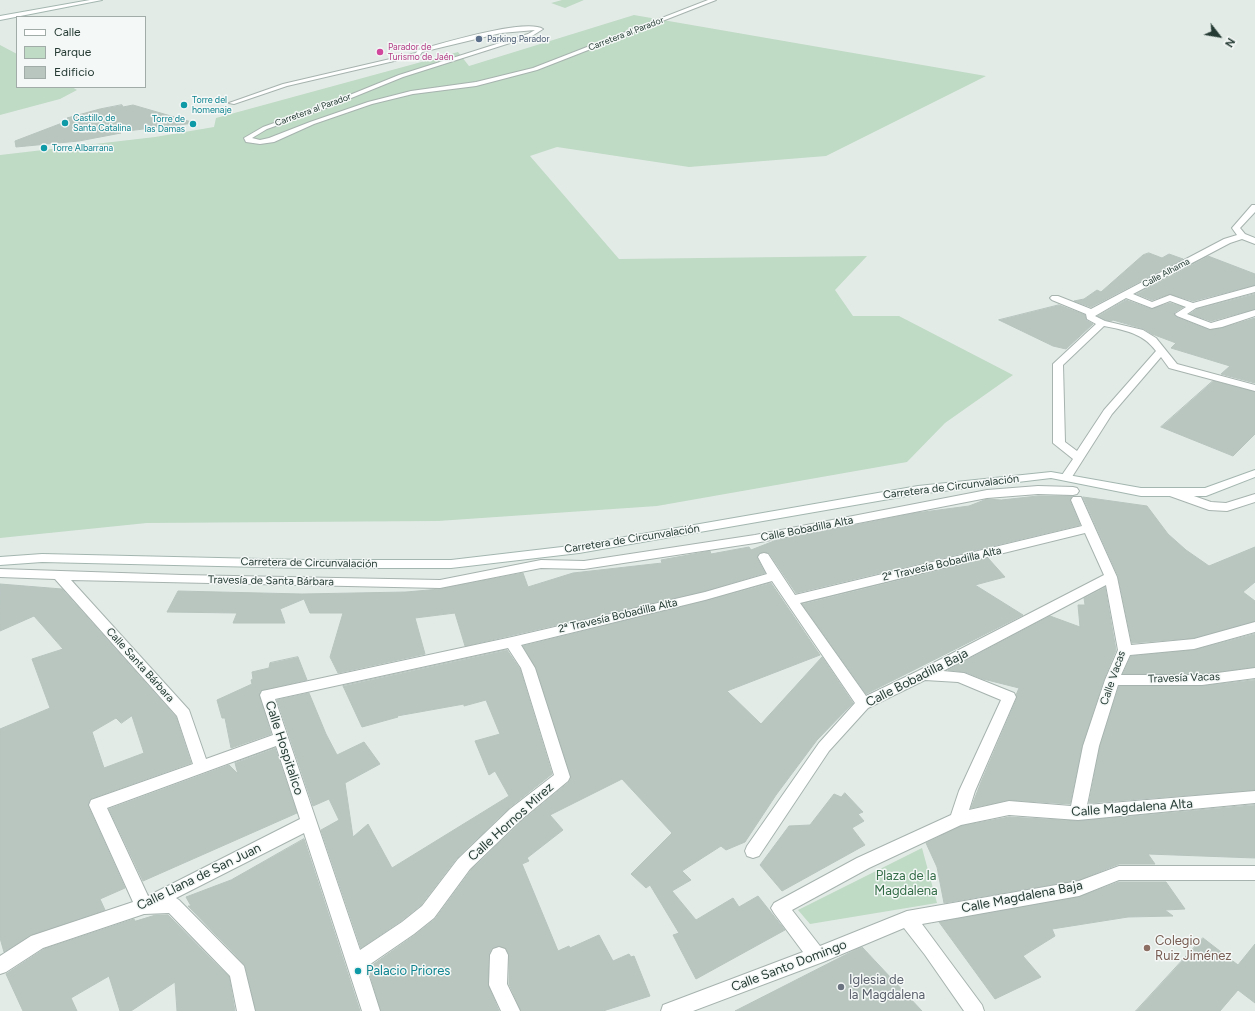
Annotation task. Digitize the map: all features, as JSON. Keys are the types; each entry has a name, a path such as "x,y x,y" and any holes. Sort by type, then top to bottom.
{"street":[{"path":"0,18 99,0"},
{"name":"Carretera al Parador","path":"232,103 285,84 418,54 420,51 522,28 532,27 540,29 530,35 401,76 265,128 248,138 253,142 271,140 312,123 370,103 413,92 476,84 535,69 713,0"},
{"path":"1255,207 1236,228 1242,236 1255,241"},
{"name":"Calle Alhama","path":"1091,313 1227,241 1242,236"},
{"path":"1255,289 1193,306 1180,314 1210,326 1220,325 1255,313"},
{"path":"1125,294 1152,305 1170,298 1193,306"},
{"path":"1055,298 1091,313 1090,317 1102,323 1140,332 1153,340 1173,366 1255,388"},
{"path":"1078,458 1059,443 1058,364 1102,323"},
{"path":"1066,478 1108,412 1161,350"},
{"name":"Carretera de Circunvalación","path":"0,561 42,558 306,564 451,564 579,549 918,490 1051,475 1141,492 1206,492 1255,473"},
{"name":"Calle Bobadilla Alta","path":"541,564 584,565 755,539 987,494 1038,490 1075,496"},
{"path":"1171,492 1209,506 1226,507 1255,498"},
{"name":"Calle Vacas","path":"1075,496 1112,577 1125,650 1112,680 1091,746 1078,813"},
{"name":"2ª Travesía Bobadilla Alta","path":"793,600 1090,528"},
{"name":"Calle Bobadilla Alta","path":"764,557 775,576 793,600 863,704"},
{"name":"Travesía de Santa Bárbara","path":"0,573 440,584 541,564"},
{"name":"Calle Santa Bárbara","path":"59,575 184,714 201,766"},
{"name":"2ª Travesía Bobadilla Alta","path":"553,631 705,596 775,576"},
{"name":"Calle Bobadilla Baja","path":"753,851 824,747 863,704 923,675 1112,577"},
{"path":"1125,650 1194,644 1255,627"},
{"name":"Calle Hospitalico","path":"371,1011 267,695 512,642 553,631"},
{"name":"Calle Hornos Mirez","path":"356,963 408,928 428,912 464,864 516,814 562,777 528,668 512,642"},
{"name":"Travesía Vacas","path":"1112,680 1202,680 1255,673"},
{"path":"923,675 959,677 1009,697 967,791 958,819"},
{"path":"246,1011 238,972 173,905 144,906 97,805 201,766 282,738"},
{"name":"Calle Magdalena Alta","path":"817,956 780,908 863,863 958,819 1009,808 1078,813 1255,797"},
{"name":"Calle Llana de San Juan","path":"0,966 37,942 144,906 308,823"},
{"name":"Calle Magdalena Baja","path":"908,919 1079,888 1119,873 1255,873"},
{"path":"908,919 975,1011"},
{"name":"Calle Santo Domingo","path":"670,1011 817,956 908,919"},
{"path":"499,955 498,986 511,1011"}],"green space":[{"path":"562,0 584,0 565,8 551,3"},
{"path":"634,15 986,76 826,156 689,167 557,147 530,156 619,259 867,256 835,290 853,316 899,316 1013,375 945,423 907,462 657,506 438,521 147,523 0,538 0,155 155,137 214,127 216,118 458,52 469,66"},
{"path":"0,45 16,53 16,88 74,88 77,90 60,99 0,115"},
{"name":"Plaza de la Magdalena","path":"922,848 937,903 810,924 798,910"}],"building":[{"path":"122,105 123,107 133,105 195,123 118,132 121,133 79,141 16,147 15,141 70,120 67,118"},
{"path":"1149,253 1162,258 1169,254 1183,259 1091,307 1074,301 1084,299 1097,290 1101,292 1143,255"},
{"path":"1208,256 1255,274 1255,285 1193,301 1170,294 1152,300 1137,294"},
{"path":"1255,294 1255,309 1211,321 1190,314 1197,309"},
{"path":"1126,300 1151,309 1170,303 1183,307 1174,313 1176,317 1209,330 1222,328 1255,318 1255,383 1221,374 1230,366 1171,348 1176,343 1152,334 1144,329 1113,320 1106,320 1098,316"},
{"path":"1059,305 1085,315 1086,320 1093,324 1066,349 1053,346 999,320"},
{"path":"1213,381 1255,392 1255,434 1233,456 1161,427"},
{"path":"1038,496 1072,496 1070,501 1080,525 796,593 769,553 764,552 759,553 757,558 765,573 705,591 465,646 455,613 415,618 425,654 338,673 330,657 343,613 310,613 304,599 280,609 285,623 233,623 237,613 167,612 178,591 302,594 406,592 440,589 523,573 528,587 573,573 662,563 661,560 710,551 711,554 749,547 751,550 774,541 916,513 969,506 987,499 1001,500"},
{"path":"1083,497 1147,506 1168,534 1186,550 1209,566 1255,547 1255,582 1243,592 1255,601 1255,621 1194,638 1132,643 1118,576"},
{"path":"988,558 1005,577 975,585 1023,615 866,694 802,604"},
{"path":"771,583 820,655 727,691 761,724 822,657 853,703 817,740 776,795 745,842 726,850 721,846 682,871 691,880 672,891 696,920 733,898 739,907 758,896 785,930 696,979 673,935 679,933 650,885 646,888 631,874 672,833 622,779 550,815 563,830 527,858 529,861 522,864 558,951 569,946 570,948 599,935 613,961 629,954 631,957 634,956 650,996 603,1011 521,1011 509,984 509,954 505,948 499,946 492,948 489,954 488,985 499,1011 381,1011 368,968 435,919 471,870 523,820 569,782 571,778 536,668 523,646"},
{"path":"0,584 62,589 176,717 191,763 90,799 88,806 125,888 100,899 105,910 31,935 4,952 0,938 0,729 50,708 32,659 63,649 34,616 0,631","holes":["132,716 144,753 104,768 92,732 116,718 121,723"]},
{"path":"1105,587 1116,650 1104,679 1082,746 1070,804 1009,800 971,808 1017,698 1016,695 1019,688 983,679 965,672 948,670 1050,616 1080,627 1078,605 1085,605 1084,598"},
{"path":"1255,634 1255,667 1202,674 1123,674 1131,656 1194,650"},
{"path":"507,650 520,669 552,774 509,808 457,858 421,905 401,921 361,948 321,830 339,820 329,799 313,806 277,700 309,693 326,734 337,755 364,742 380,764 345,783 353,837 368,824 392,868 509,796 495,771 489,775 475,741 500,734 486,700 464,706 464,704 397,716 398,717 362,727 343,686"},
{"path":"298,657 307,680 262,690 259,694 271,734 231,748 225,718 222,718 217,700 252,684 252,672 269,668 270,663"},
{"path":"1255,680 1255,790 1089,803 1100,746 1119,686 1202,686"},
{"path":"275,748 297,813 143,881 109,809 229,765 238,774 235,763"},
{"path":"845,793 863,812 858,814 864,821 852,828 865,845 782,891 760,865 789,826 810,825 834,794 841,797"},
{"path":"1255,805 1255,858 1148,854 1155,864 1119,864 1079,880 944,903 937,867 926,843 961,826 1009,817 1078,821"},
{"path":"304,839 360,1011 256,1011 245,965 188,906 191,906 186,897 231,880"},
{"path":"1119,882 1166,882 1185,909 1165,910 1173,916 1128,917 1052,929 1055,936 1023,956 1041,977 995,999 939,922 1079,897"},
{"path":"156,915 168,915 229,977 235,1011 177,1011 175,982 131,1011 120,1011 109,976 71,998 77,1011 23,1011 6,974 44,949 134,919 135,921"},
{"path":"1203,938 1238,965 1255,944 1255,1003 1238,990 1220,1011 1136,1011"},
{"name":"Iglesia de la Magdalena","path":"862,947 922,1011 735,1011 851,952"}],"place":[{"name":"Parking Parador","path":"479,39"},
{"name":"Parador de Turismo de Jaén","path":"380,52"},
{"name":"Torre del homenaje","path":"184,105"},
{"name":"Castillo de Santa Catalina","path":"65,123"},
{"name":"Torre de las Damas","path":"193,124"},
{"name":"Torre Albarrana","path":"44,148"},
{"name":"Colegio Ruiz Jiménez","path":"1147,948"},
{"name":"Palacio Priores","path":"358,971"},
{"name":"Iglesia de la Magdalena","path":"841,987"}]}
